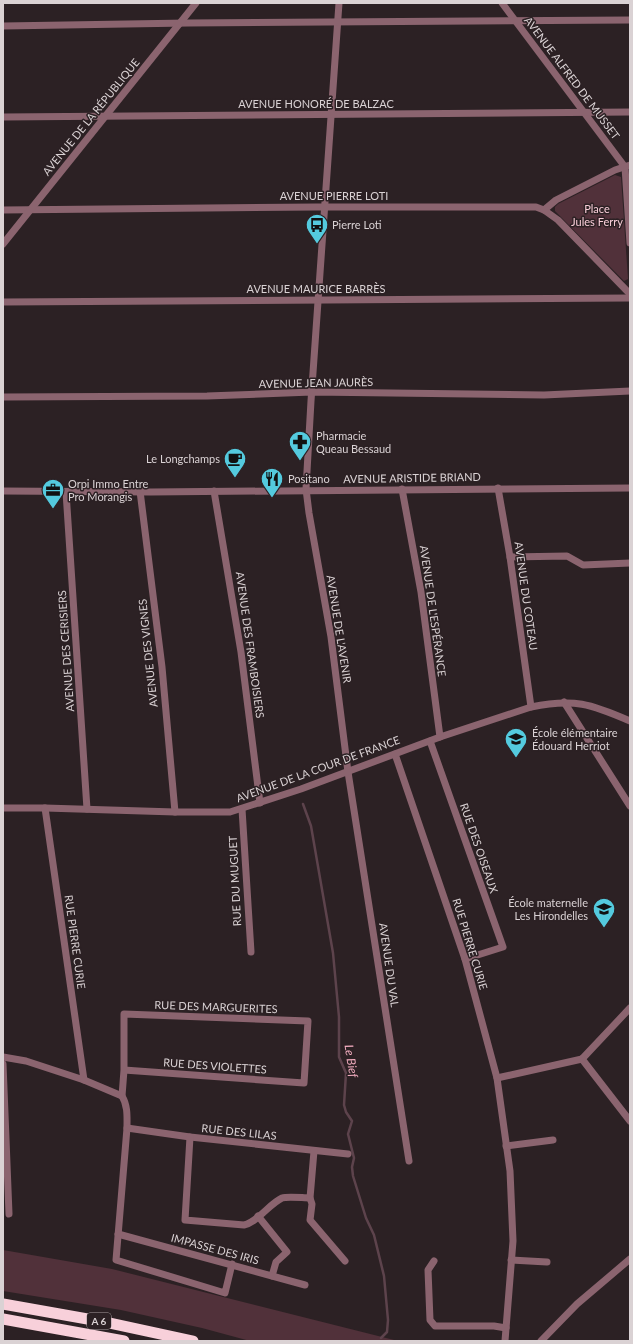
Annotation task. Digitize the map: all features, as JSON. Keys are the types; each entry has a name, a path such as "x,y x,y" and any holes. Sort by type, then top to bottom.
{"highway":[{"name":"A 6","path":"3,1304 110,1323 193,1341"},
{"name":"A 6","path":"3,1319 124,1341"}],"street":[{"name":"AVENUE DE LA RÉPUBLIQUE","path":"3,244 196,3"},
{"name":"AVENUE DE L'AVENIR","path":"339,3 306,490 309,518 331,637 348,772"},
{"name":"AVENUE ALFRED DE MUSSET","path":"502,3 584,112 628,166"},
{"path":"3,26 180,23 630,20"},
{"name":"AVENUE HONORÉ DE BALZAC","path":"3,117 630,112"},
{"path":"544,210 556,200 616,170 628,166 630,243"},
{"name":"AVENUE PIERRE LOTI","path":"3,210 536,207 544,210 558,220 630,294"},
{"name":"AVENUE MAURICE BARRÈS","path":"3,302 630,298"},
{"name":"AVENUE JEAN JAURÈS","path":"3,397 207,396 312,392 544,395 630,391"},
{"name":"AVENUE DU COTEAU","path":"498,488 510,557 531,707"},
{"name":"AVENUE ARISTIDE BRIAND","path":"3,491 66,492 630,488"},
{"name":"AVENUE DE L'ESPÉRANCE","path":"402,490 421,592 440,737"},
{"name":"AVENUE DES VIGNES","path":"140,491 162,663 175,812"},
{"name":"AVENUE DES FRAMBOISIERS","path":"214,491 241,652 260,803"},
{"name":"AVENUE DES CERISIERS","path":"66,492 87,809"},
{"path":"510,557 567,556 583,565 593,566 630,562"},
{"path":"564,702 630,806"},
{"name":"AVENUE DE LA COUR DE FRANCE","path":"3,808 230,812 348,772 440,737 531,707 564,702 593,706 630,721"},
{"name":"RUE DES OISEAUX","path":"430,741 502,947 465,959"},
{"name":"RUE PIERRE CURIE","path":"395,754 465,959 497,1078 510,1171 513,1241 505,1341"},
{"name":"AVENUE DU VAL","path":"348,772 409,1161"},
{"name":"RUE PIERRE CURIE","path":"45,808 84,1080"},
{"name":"RUE DU MUGUET","path":"242,809 250,952"},
{"path":"497,1078 582,1059 630,1008"},
{"name":"RUE DES MARGUERITES","path":"124,1070 124,1014 308,1021 304,1083"},
{"path":"3,1057 26,1061 84,1080 122,1096"},
{"path":"582,1059 630,1120"},
{"path":"3,1064 9,1214"},
{"path":"124,1070 122,1096 125,1101 127,1112 127,1128 116,1260 225,1293 232,1264"},
{"name":"RUE DES VIOLETTES","path":"124,1070 304,1083"},
{"name":"RUE DES LILAS","path":"127,1128 190,1137 348,1154"},
{"path":"190,1137 184,1220 244,1225 250,1224 282,1198 310,1198"},
{"path":"506,1146 553,1140"},
{"path":"314,1151 310,1198 312,1204 310,1220 345,1261"},
{"path":"258,1216 288,1252 276,1262 272,1276"},
{"name":"IMPASSE DES IRIS","path":"118,1234 305,1285"},
{"path":"541,1341 578,1304 630,1259"},
{"path":"511,1260 546,1262"},
{"path":"434,1261 428,1270 430,1320 435,1326 494,1326 506,1328"}],"green space":[{"name":"Place Jules Ferry","path":"615,175 621,177 628,279 624,281 555,211 555,207 558,204"},
{"path":"3,1250 112,1269 398,1341 250,1341 202,1328 121,1310 3,1291"}],"waterway":[{"name":"Le Bief","path":"303,804 311,826 333,953 339,1017 339,1057 346,1073 344,1105 346,1112 352,1121 348,1134 354,1158 352,1167 353,1176 366,1218 374,1235 384,1276 388,1320 387,1332 381,1338"}],"place":[{"name":"Pierre Loti","path":"317,244"},
{"name":"Pharmacie Queau Bessaud","path":"300,462"},
{"name":"Le Longchamps","path":"235,478"},
{"name":"Positano","path":"272,498"},
{"name":"Orpi Immo Entre Pro Morangis","path":"53,510"},
{"name":"École élémentaire Édouard Herriot","path":"516,758"},
{"name":"École maternelle Les Hirondelles","path":"604,928"}]}
